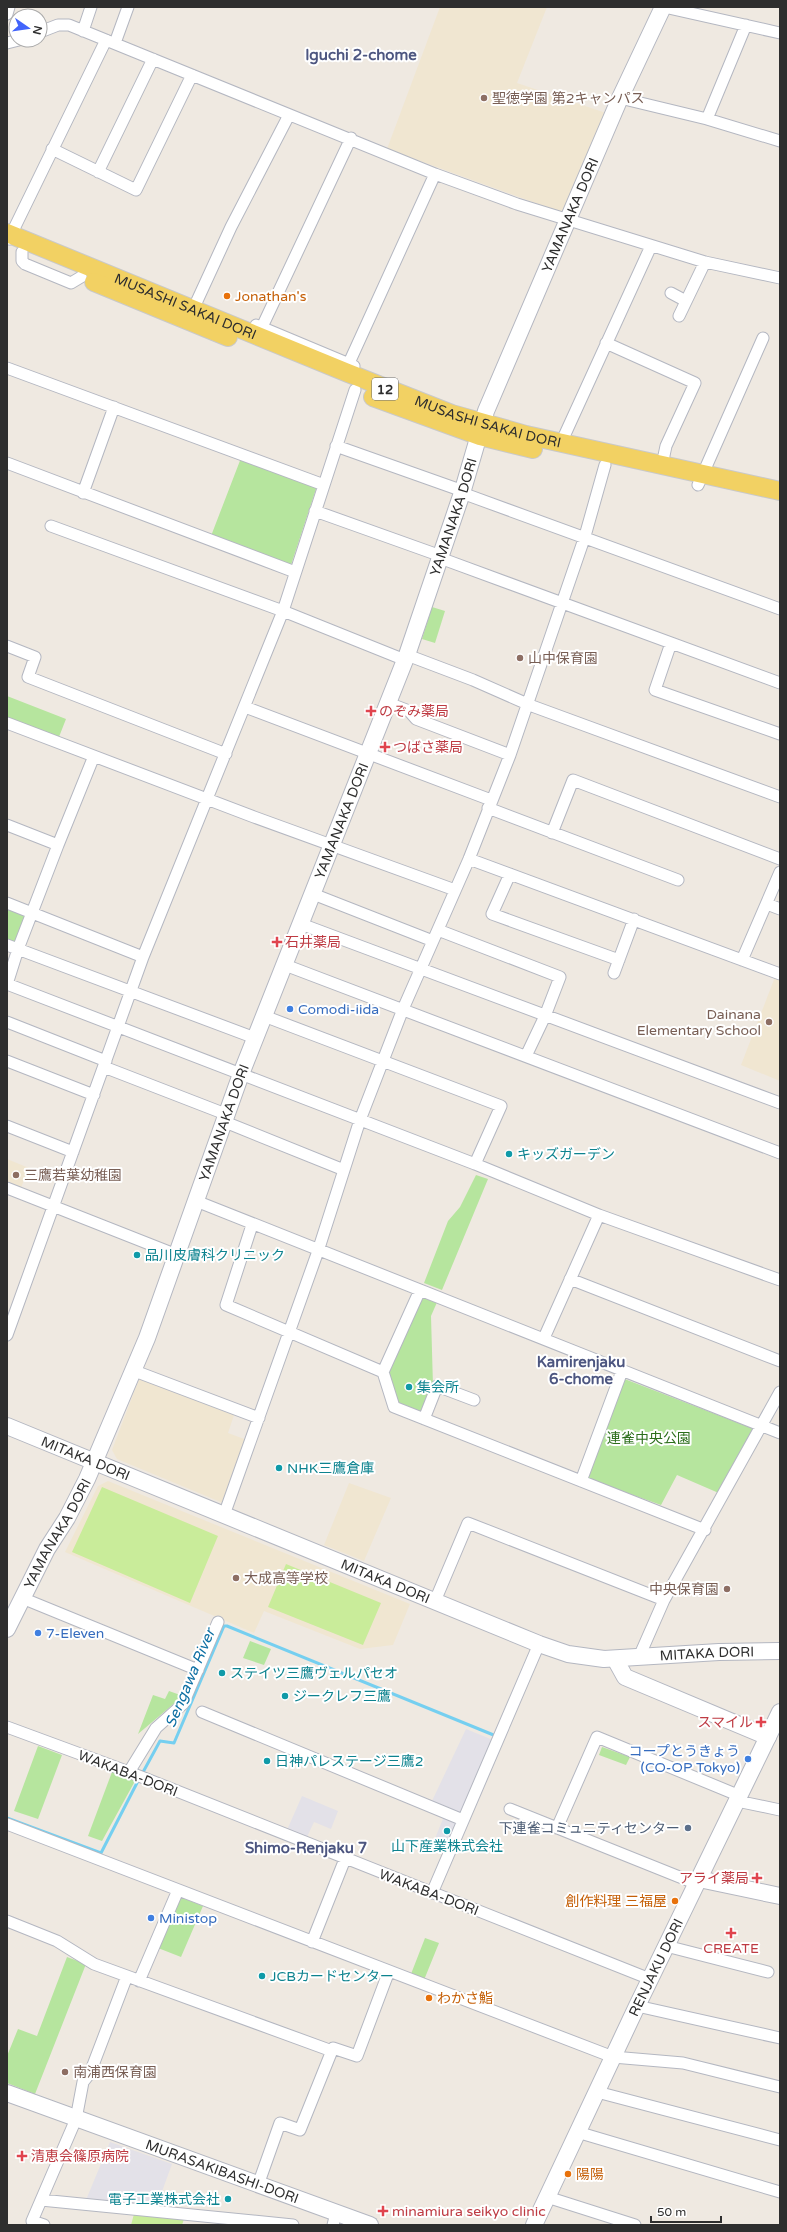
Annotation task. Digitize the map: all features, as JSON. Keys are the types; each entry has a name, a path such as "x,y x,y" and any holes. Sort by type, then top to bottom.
{"main road":[{"name":"MUSASHI SAKAI DORI","path":"11,242 131,284 190,315 357,384"},
{"name":"MUSASHI SAKAI DORI","path":"11,242 81,277 152,306 242,330 357,384 418,415 481,430 605,465 780,491"},
{"path":"131,284 142,295 156,301 156,305 152,306"},
{"name":"MUSASHI SAKAI DORI","path":"481,430 561,443 662,465 700,479 780,503"}],"street":[{"path":"7,14 9,7"},
{"path":"83,31 91,7"},
{"path":"11,242 52,149 111,42 128,7"},
{"path":"662,7 780,33"},
{"name":"YAMANAKA DORI","path":"7,1629 47,1548 68,1518 95,1463 132,1370 147,1338 227,1118 241,1074 406,658 462,492 481,430 620,98 662,7"},
{"path":"48,29 58,25 69,25 289,115 350,138 435,174 568,220 705,262 780,278"},
{"path":"707,119 746,25"},
{"path":"98,172 153,59"},
{"path":"52,149 136,190 192,75"},
{"path":"620,98 707,119 780,141"},
{"path":"190,315 231,227 289,115"},
{"path":"262,327 350,138"},
{"path":"349,363 435,174"},
{"path":"561,443 650,246"},
{"path":"678,316 705,262"},
{"path":"671,293 686,301"},
{"path":"7,1335 143,957 284,611 295,572 357,384 357,369 349,363 262,327 255,325 242,330"},
{"path":"700,479 763,338"},
{"path":"606,343 694,383 666,446 662,465"},
{"path":"7,368 324,485"},
{"path":"83,493 114,407"},
{"path":"336,446 585,536 780,609"},
{"path":"7,464 295,572"},
{"path":"224,1515 318,1251 360,1120 403,1009 469,859 510,754 585,536 605,465"},
{"path":"315,511 562,604 780,683"},
{"path":"51,526 284,611 406,658 473,680 528,703 780,797"},
{"path":"671,643 655,690 780,734"},
{"path":"7,646 35,657 28,677 226,754"},
{"path":"388,703 409,711 416,719 510,754"},
{"path":"245,707 369,753 490,804 552,833 678,880"},
{"path":"7,723 455,890"},
{"path":"94,756 18,949 7,984 475,1164 599,1215 780,1280"},
{"path":"552,833 573,780 780,858"},
{"path":"7,825 58,845"},
{"path":"469,859 780,974"},
{"path":"742,960 780,872"},
{"path":"510,874 492,914 619,960"},
{"path":"313,894 433,941"},
{"path":"7,903 143,957"},
{"path":"767,904 780,909"},
{"path":"614,973 634,919"},
{"path":"301,924 780,1103"},
{"path":"438,930 560,977 545,1016 526,1056"},
{"path":"7,945 255,1038"},
{"path":"285,965 780,1153"},
{"path":"264,1016 501,1106 475,1164"},
{"path":"7,1022 344,1170"},
{"path":"7,1061 94,1095"},
{"path":"7,1126 73,1152"},
{"path":"7,1188 177,1255"},
{"path":"196,1201 318,1251 544,1338 622,1371 780,1433"},
{"path":"544,1338 599,1215"},
{"path":"252,1224 226,1305 289,1334 383,1372"},
{"path":"570,1278 780,1361"},
{"path":"420,1290 383,1372 394,1407 705,1530"},
{"path":"132,1370 259,1418"},
{"path":"581,1481 622,1371"},
{"path":"424,1419 437,1386 474,1400"},
{"path":"639,1657 664,1600 705,1530 780,1392"},
{"name":"MITAKA DORI","path":"7,1426 539,1644 568,1654 615,1659 719,1652 780,1651"},
{"path":"435,1601 468,1523 664,1600"},
{"path":"22,1598 198,1670"},
{"path":"137,1776 156,1728 182,1704 218,1622"},
{"path":"432,1892 539,1644"},
{"path":"615,1659 625,1678 768,1737"},
{"path":"202,1712 463,1820"},
{"name":"RENJAKU DORI","path":"534,2225 636,2006 739,1799 780,1712"},
{"name":"WAKABA-DORI","path":"7,1727 137,1776 650,1979"},
{"path":"557,1828 597,1737 739,1799 780,1810"},
{"path":"510,1808 557,1828 698,1881 780,1896"},
{"path":"7,1824 613,2057 683,2063 780,2086"},
{"path":"312,1942 345,1859"},
{"path":"139,1981 178,1890"},
{"path":"7,1921 57,1941 94,1964 332,2051"},
{"path":"666,1946 768,1972"},
{"path":"258,2185 280,2123 300,2130 332,2048 357,2056 389,1971"},
{"path":"44,2225 32,2221 76,2119 83,2082 90,2073 127,1976"},
{"path":"636,2006 780,2038"},
{"path":"597,2092 780,2140"},
{"name":"MURASAKIBASHI-DORI","path":"7,2093 258,2185 335,2219 370,2225"},
{"path":"577,2132 780,2192"},
{"path":"547,2197 635,2225"},
{"path":"41,2200 294,2225"}],"shaded area":[{"name":"聖徳学園 第2キャンパス","path":"440,7 547,7 517,83 606,113 563,213 387,149"},
{"name":"Dainana Elementary School","path":"775,977 780,979 780,1081 741,1065"},
{"name":"三鷹若葉幼稚園","path":"7,1159 29,1168 20,1190 7,1185"},
{"path":"139,1379 234,1415 228,1433 247,1440 223,1503 117,1459 112,1450"},
{"name":"大成高等学校","path":"108,1481 410,1604 393,1645 360,1649 264,1611 254,1633 65,1552 98,1486"},
{"name":"大成高等学校","path":"349,1483 391,1498 364,1561 324,1545"},
{"path":"466,1729 493,1740 450,1846 434,1841 447,1809 432,1801"},
{"path":"302,1796 338,1811 331,1829 314,1822 306,1839 287,1830"},
{"path":"110,2142 172,2164 156,2208 86,2200"}],"green space":[{"path":"241,458 317,486 291,565 211,536"},
{"path":"432,607 445,611 435,643 422,639"},
{"path":"7,696 66,719 57,742 7,723"},
{"path":"7,906 28,914 16,944 7,941"},
{"path":"476,1175 488,1179 442,1290 424,1283 448,1221 460,1207"},
{"path":"421,1294 438,1300 431,1316 433,1386 422,1414 398,1404 386,1374"},
{"name":"連雀中央公園","path":"622,1378 754,1429 721,1494 677,1475 661,1505 585,1478"},
{"path":"102,1487 218,1536 190,1603 72,1552"},
{"path":"286,1564 381,1603 363,1645 268,1607"},
{"path":"250,1641 271,1649 264,1665 243,1658"},
{"path":"169,1691 183,1696 138,1734 153,1695 165,1699"},
{"path":"38,1746 62,1755 38,1819 14,1811"},
{"path":"602,1747 630,1757 626,1765 599,1755"},
{"path":"112,1772 135,1781 102,1841 88,1836"},
{"path":"180,1897 203,1906 181,1957 158,1948"},
{"path":"425,1938 439,1943 424,1980 411,1974"},
{"path":"67,1957 86,1964 35,2094 7,2083 7,2056 18,2029 37,2036"},
{"path":"134,2214 184,2219 182,2225 131,2225"}],"waterway":[{"name":"Sengawa River","path":"142,1774 160,1741 174,1743 224,1626 496,1736"},
{"name":"Sengawa River","path":"7,1818 101,1853 139,1779"}],"place":[{"name":"聖徳学園 第2キャンパス","path":"484,98"},
{"name":"Jonathan's","path":"227,296"},
{"name":"山中保育園","path":"520,658"},
{"name":"のぞみ薬局","path":"371,711"},
{"name":"つばさ薬局","path":"385,747"},
{"name":"石井薬局","path":"277,942"},
{"name":"Comodi-iida","path":"290,1009"},
{"name":"Dainana Elementary School","path":"769,1022"},
{"name":"キッズガーデン","path":"509,1154"},
{"name":"三鷹若葉幼稚園","path":"16,1175"},
{"name":"品川皮膚科クリニック","path":"137,1255"},
{"name":"集会所","path":"409,1387"},
{"name":"NHK三鷹倉庫","path":"279,1468"},
{"name":"大成高等学校","path":"236,1578"},
{"name":"中央保育園","path":"727,1589"},
{"name":"7-Eleven","path":"38,1633"},
{"name":"ステイツ三鷹ヴェルパセオ","path":"222,1673"},
{"name":"ジークレフ三鷹","path":"285,1696"},
{"name":"スマイル","path":"761,1722"},
{"name":"コープとうきょう (CO-OP Tokyo)","path":"748,1759"},
{"name":"日神パレステージ三鷹2","path":"267,1761"},
{"name":"下連雀コミュニティセンター","path":"688,1828"},
{"name":"山下産業株式会社","path":"447,1831"},
{"name":"アライ薬局","path":"757,1878"},
{"name":"創作料理 三福屋","path":"675,1901"},
{"name":"Ministop","path":"151,1918"},
{"name":"CREATE","path":"731,1933"},
{"name":"JCBカードセンター","path":"262,1976"},
{"name":"わかさ鮨","path":"429,1998"},
{"name":"南浦西保育園","path":"65,2072"},
{"name":"清恵会篠原病院","path":"22,2156"},
{"name":"陽陽","path":"568,2174"},
{"name":"電子工業株式会社","path":"228,2199"},
{"name":"minamiura seikyo clinic","path":"383,2211"}],"district":[{"name":"Iguchi 2-chome","path":"361,55"},
{"name":"Kamirenjaku 6-chome","path":"581,1370"},
{"name":"Shimo-Renjaku 7","path":"306,1848"}]}
